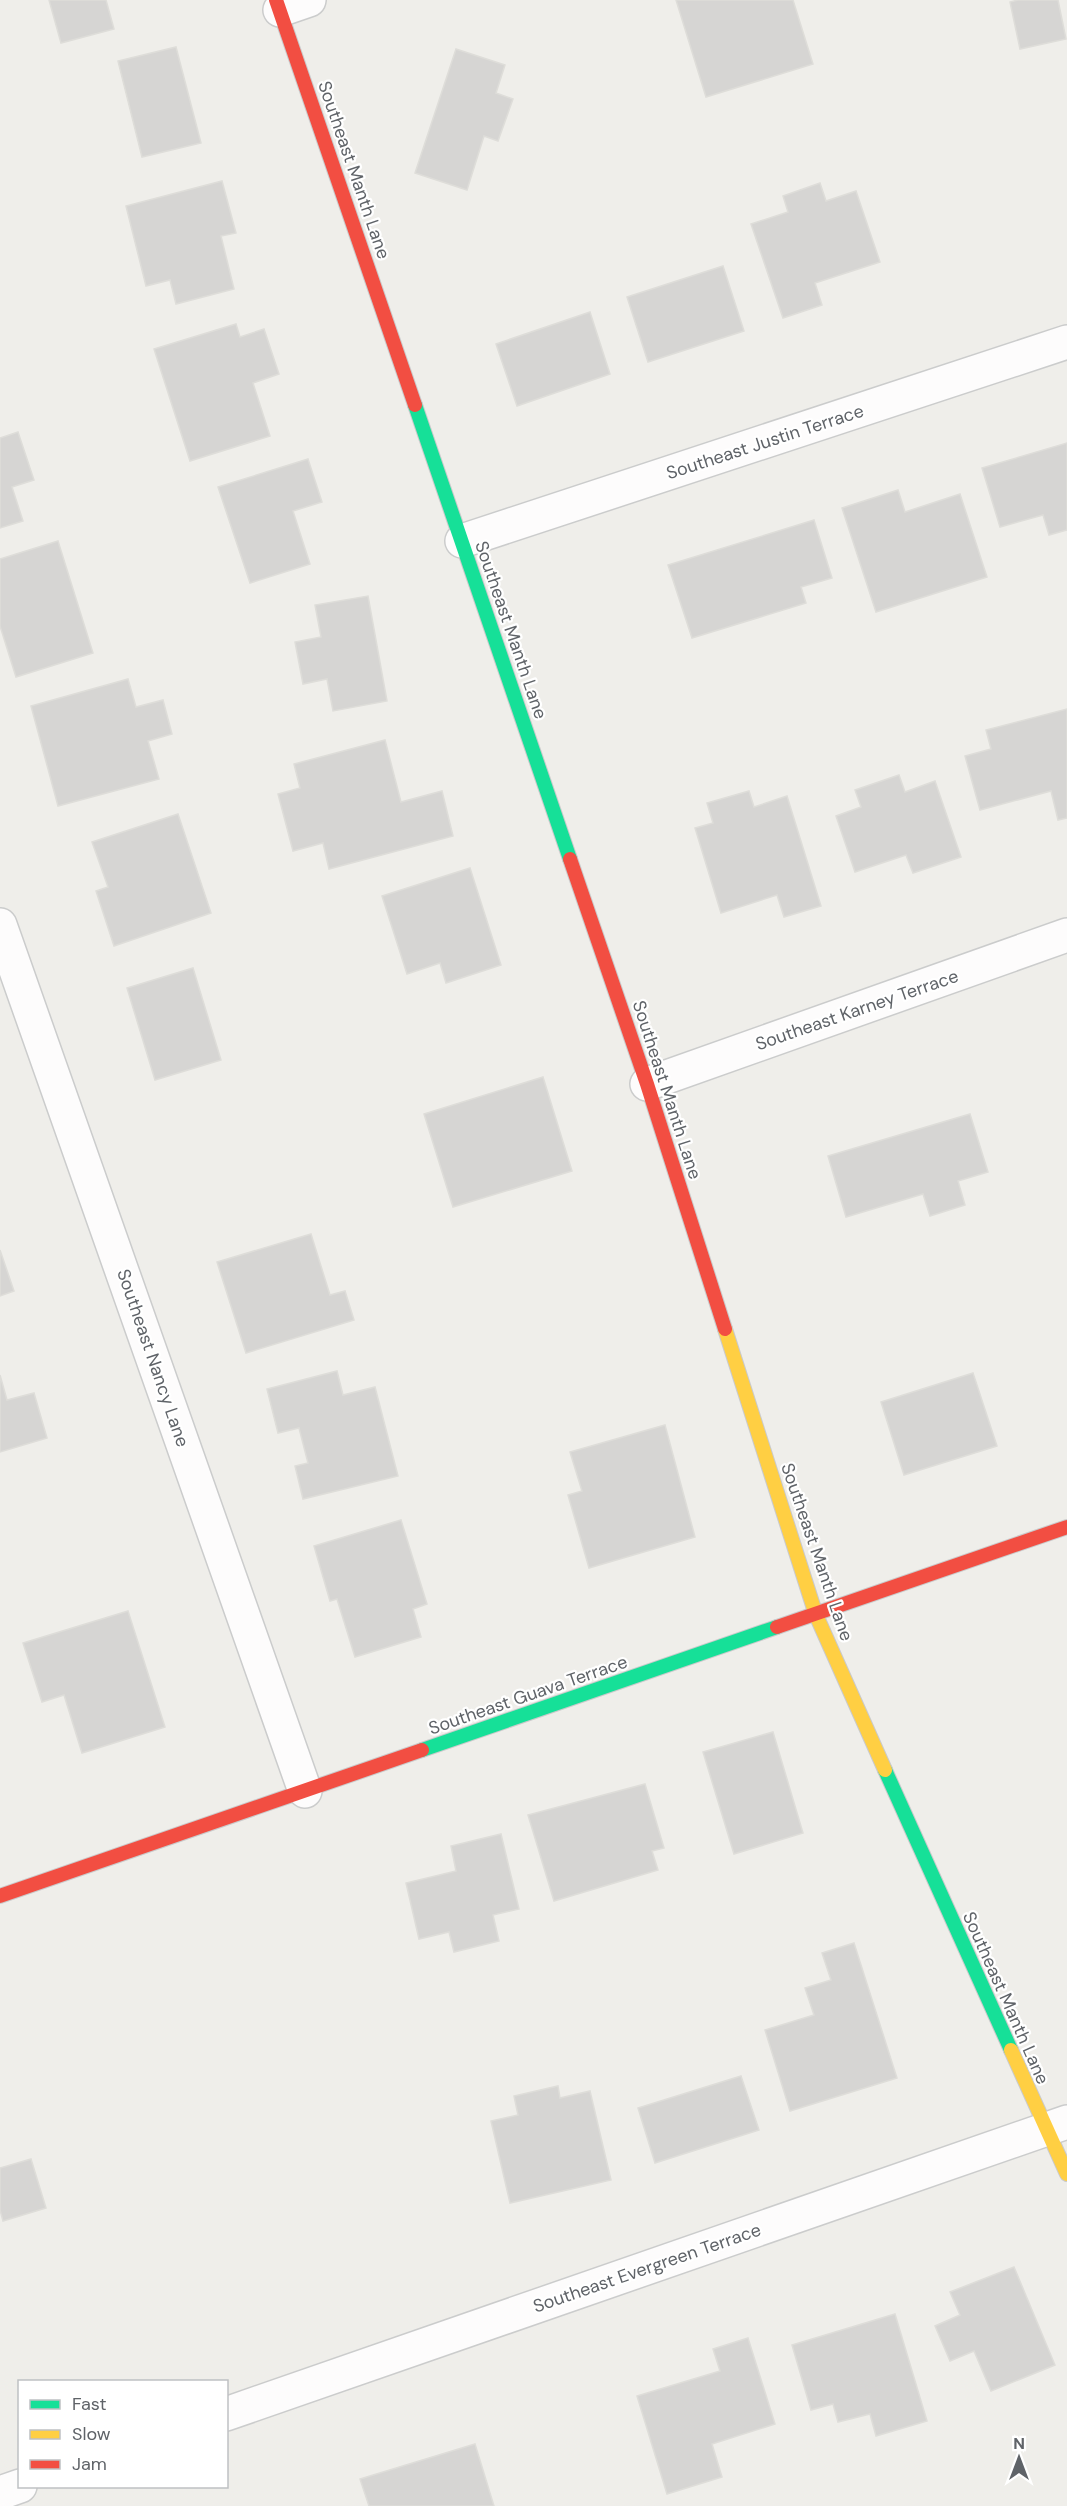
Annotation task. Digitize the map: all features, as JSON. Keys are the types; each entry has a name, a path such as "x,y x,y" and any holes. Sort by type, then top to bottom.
{"street":[{"name":"Southeast Manth Lane","path":"288,3 462,541 646,1084 816,1615 1056,2126 1067,2174"},
{"name":"Southeast Justin Terrace","path":"462,541 1067,342"},
{"name":"Southeast Nancy Lane","path":"0,925 305,1791"},
{"name":"Southeast Karney Terrace","path":"646,1084 1067,935"},
{"name":"Southeast Guava Terrace","path":"0,1896 1067,1527"},
{"name":"Southeast Evergreen Terrace","path":"228,2413 1056,2126"},
{"path":"0,2493 18,2487"}],"building":[{"path":"49,0 106,0 114,29 61,43"},
{"path":"676,0 793,0 813,64 706,97"},
{"path":"1058,0 1066,39 1020,49 1010,2"},
{"path":"176,47 201,143 142,157 118,61"},
{"path":"456,49 505,65 496,93 513,99 498,141 484,136 467,190 415,173"},
{"path":"222,181 236,233 221,236 234,289 176,304 170,280 146,286 126,206"},
{"path":"820,183 826,201 856,191 880,262 815,283 822,305 783,318 751,224 788,212 783,196"},
{"path":"723,266 744,331 648,362 627,297"},
{"path":"590,312 610,374 517,406 496,344"},
{"path":"236,324 240,337 264,329 279,374 253,383 270,436 190,461 154,349"},
{"path":"18,432 34,480 12,487 23,521 0,528 0,438"},
{"path":"1067,443 1067,530 1049,535 1043,515 1000,527 982,468"},
{"path":"308,459 322,502 293,511 310,564 250,583 218,487"},
{"path":"898,490 905,512 960,494 987,577 876,612 842,508"},
{"path":"814,520 832,578 801,587 806,603 692,638 668,565"},
{"path":"58,541 93,653 16,677 0,626 0,559"},
{"path":"368,596 387,701 333,711 327,679 303,684 295,642 321,637 315,605"},
{"path":"128,679 136,707 163,700 172,734 148,741 159,779 58,806 31,706"},
{"path":"1067,709 1067,818 1058,820 1051,791 980,810 965,756 991,749 986,730"},
{"path":"385,740 401,802 442,791 453,836 329,869 323,843 293,851 278,794 300,788 294,764"},
{"path":"899,775 905,792 935,781 961,857 913,873 906,855 855,872 836,816 861,807 855,790"},
{"path":"749,791 754,807 787,796 821,906 784,917 777,895 721,913 695,828 713,823 707,803"},
{"path":"178,814 211,913 114,946 96,891 108,887 92,842"},
{"path":"470,868 501,965 446,983 440,963 407,974 382,896"},
{"path":"193,968 221,1060 155,1080 127,988"},
{"path":"543,1077 572,1171 453,1207 424,1114"},
{"path":"970,1114 988,1172 958,1181 965,1205 930,1216 923,1194 846,1217 828,1156"},
{"path":"311,1234 330,1295 345,1291 354,1320 246,1353 217,1262"},
{"path":"0,1250 14,1291 0,1296"},
{"path":"337,1371 343,1395 375,1387 398,1476 303,1499 295,1466 308,1463 299,1428 278,1433 267,1389"},
{"path":"973,1373 997,1446 904,1475 881,1402"},
{"path":"0,1375 7,1400 34,1393 47,1438 0,1452"},
{"path":"665,1425 695,1537 589,1568 568,1495 582,1491 570,1452"},
{"path":"401,1520 427,1604 413,1609 421,1637 355,1657 337,1599 330,1601 314,1546"},
{"path":"128,1611 165,1727 82,1753 64,1695 42,1702 23,1643"},
{"path":"773,1732 803,1833 734,1854 703,1752"},
{"path":"645,1784 664,1848 652,1851 658,1870 554,1901 528,1815"},
{"path":"501,1834 519,1909 493,1915 499,1941 454,1952 449,1932 419,1939 406,1883 456,1871 451,1846"},
{"path":"854,1943 897,2078 790,2111 765,2030 814,2015 805,1988 831,1980 822,1953"},
{"path":"741,2076 759,2130 655,2163 638,2108"},
{"path":"558,2086 560,2098 590,2091 611,2180 510,2203 491,2121 518,2115 514,2096"},
{"path":"31,2159 46,2208 3,2221 0,2210 0,2168"},
{"path":"1014,2267 1055,2365 991,2391 974,2351 950,2361 935,2326 960,2315 950,2292"},
{"path":"895,2314 927,2421 876,2436 870,2414 838,2422 833,2404 811,2410 792,2345"},
{"path":"748,2338 775,2424 712,2444 722,2477 667,2494 637,2396 720,2371 713,2349"},
{"path":"475,2444 494,2506 369,2506 360,2479"}],"traffic: fast":[{"path":"415,405 570,859"},
{"path":"422,1750 777,1627"},
{"path":"885,1770 1011,2050"}],"traffic: slow":[{"path":"725,1329 816,1615 885,1770"},
{"path":"1011,2050 1067,2174"}],"traffic: jam":[{"path":"276,0 415,405"},
{"path":"570,859 647,1084 725,1329"},
{"path":"777,1627 1067,1527"},
{"path":"0,1896 422,1750"}]}
